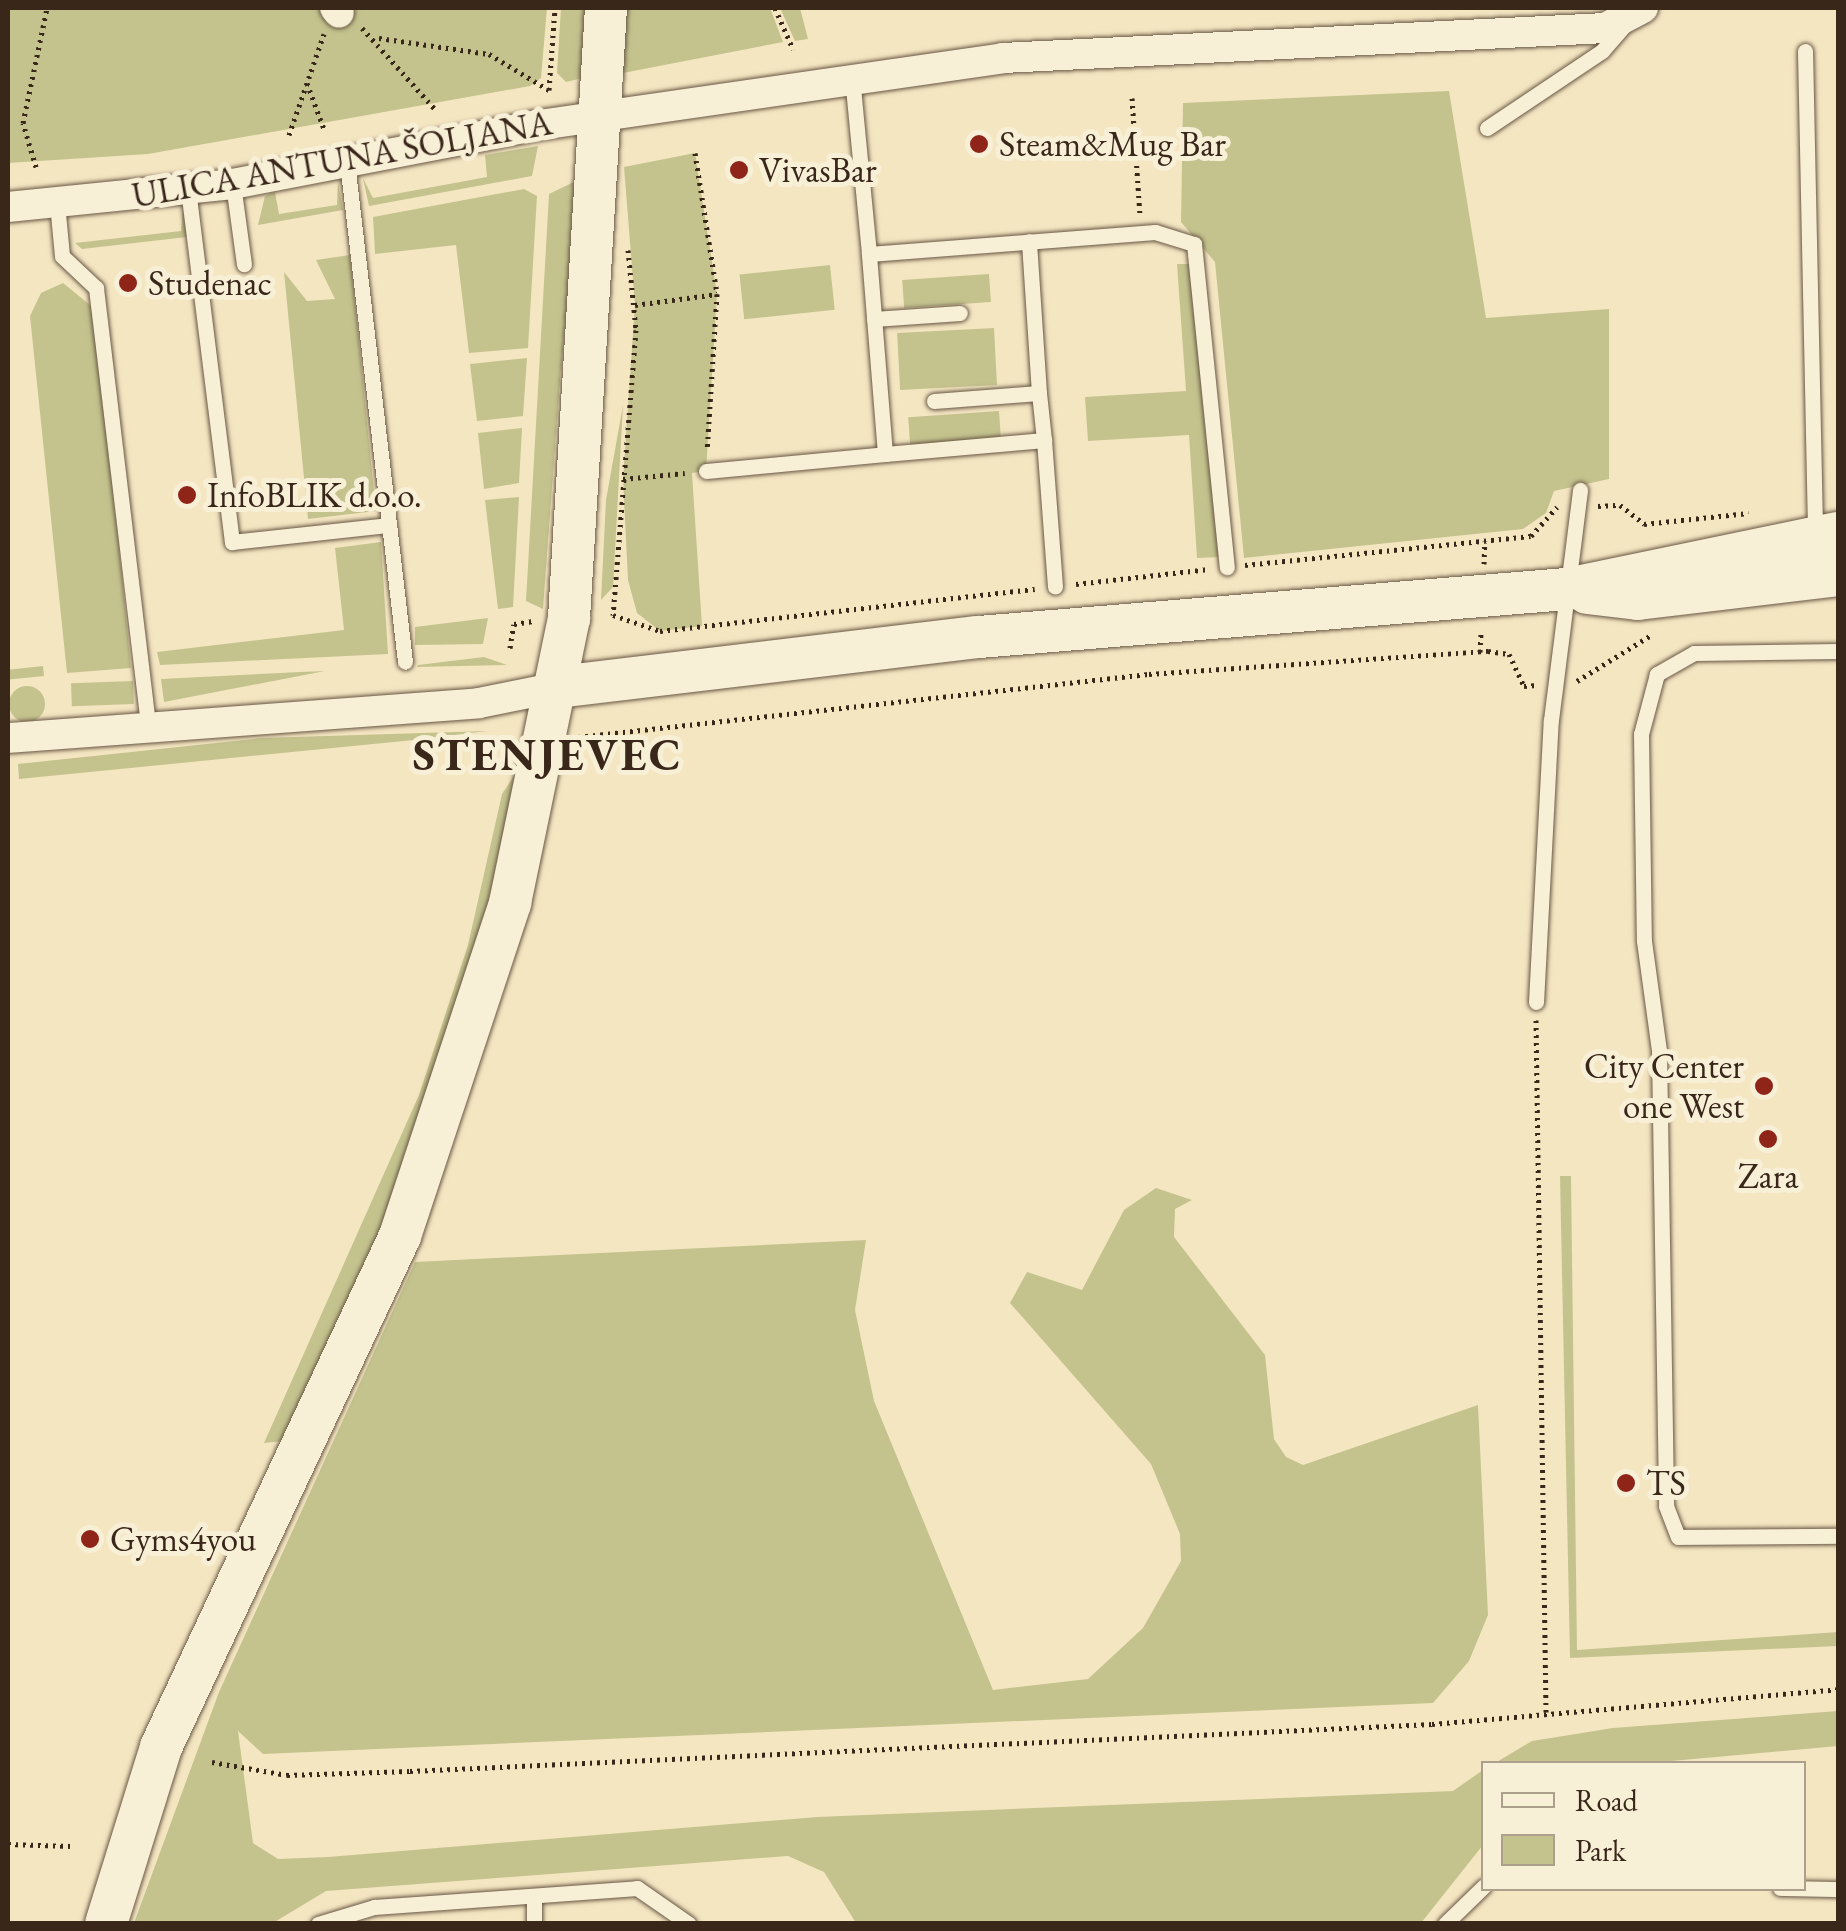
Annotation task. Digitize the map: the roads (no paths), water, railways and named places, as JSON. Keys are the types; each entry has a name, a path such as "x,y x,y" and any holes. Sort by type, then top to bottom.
{"street":[{"name":"ULICA ANTUNA ŠOLJANA","path":"106,1924 161,1746 428,1161 510,902 558,687 578,516 606,8"},
{"path":"601,116 852,78 1066,53 1635,15"},
{"name":"ULICA ANTUNA ŠOLJANA","path":"16,207 233,184 601,116"},
{"path":"8,738 479,703 558,687 979,637 1567,589 1652,564 1826,538"}],"lane":[{"path":"1486,128 1602,51 1635,15"},
{"path":"1805,50 1826,538"},
{"path":"852,78 885,454"},
{"path":"347,162 405,662"},
{"path":"233,184 244,264"},
{"path":"188,189 232,542 389,525"},
{"path":"57,203 62,256 96,288 148,726"},
{"path":"869,254 1141,233 1184,238 1198,253 1227,567"},
{"path":"1029,241 1055,587"},
{"path":"874,320 960,313"},
{"path":"934,401 1040,393"},
{"path":"706,471 1044,440"},
{"path":"1536,1002 1567,589 1580,490"},
{"path":"1838,650 1694,653 1657,674 1641,734 1644,941 1659,1051 1666,1506 1678,1537 1838,1536"},
{"path":"318,1924 445,1904 638,1888 689,1924"},
{"path":"1806,1888 1838,1889"},
{"path":"1445,1924 1481,1889"},
{"path":"534,1896 534,1924"},
{"path":"445,1904 445,1924"}],"place":[{"name":"Steam&Mug Bar","path":"979,144"},
{"name":"VivasBar","path":"739,170"},
{"name":"Studenac","path":"128,283"},
{"name":"InfoBLIK d.o.o.","path":"187,495"},
{"name":"City Center one West","path":"1764,1086"},
{"name":"Zara","path":"1768,1139"},
{"name":"TS","path":"1626,1483"},
{"name":"Gyms4you","path":"90,1539"}],"district":[{"name":"STENJEVEC","path":"548,755"}]}
